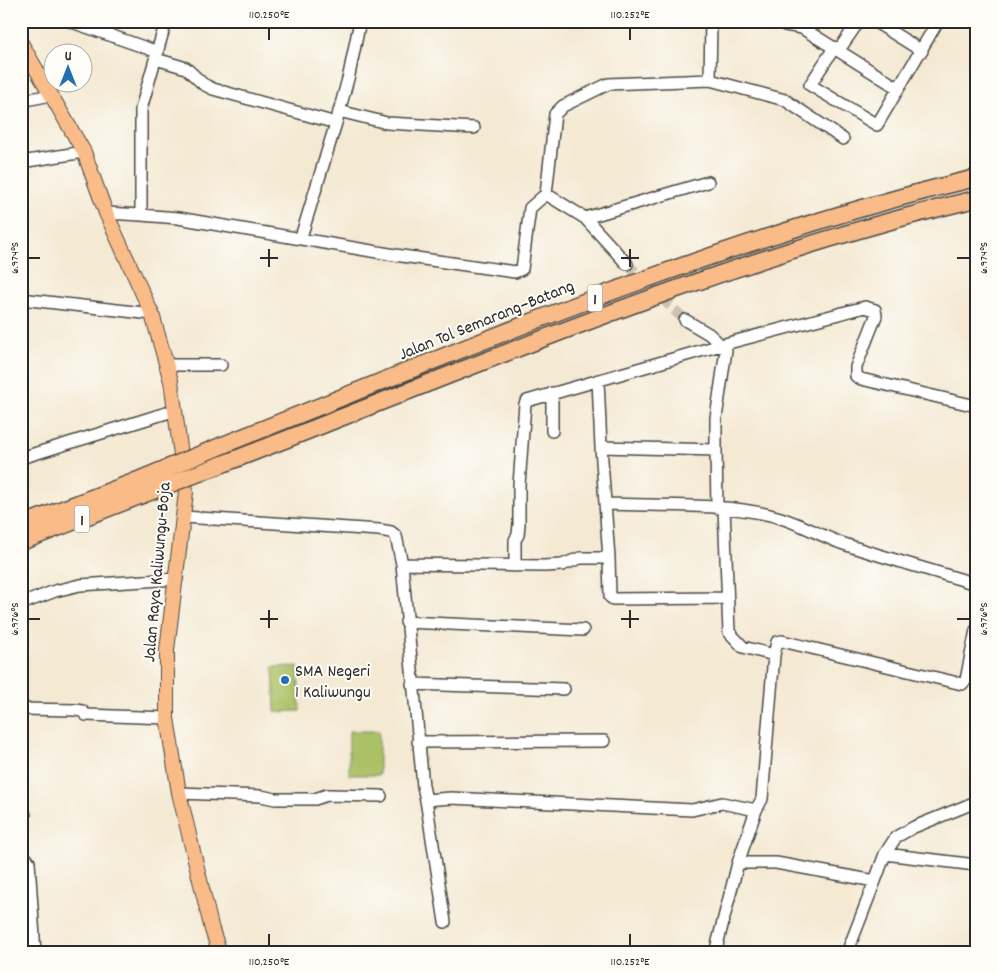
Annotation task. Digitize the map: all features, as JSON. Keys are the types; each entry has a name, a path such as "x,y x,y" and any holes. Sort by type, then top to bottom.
{"highway":[{"name":"Jalan Tol Semarang–Batang","path":"21,542 139,488 223,446 666,270 803,226 976,178"},
{"name":"Jalan Tol Semarang–Batang","path":"21,525 228,462 674,289 810,243 976,198"}],"main road":[{"name":"Jalan Raya Kaliwungu-Boja","path":"21,43 84,152 106,213 152,314 167,365 176,410 186,485 177,579 167,650 166,718 179,793 212,930 220,953"}],"street":[{"path":"69,21 186,68 203,84 212,89 336,123"},
{"path":"141,215 141,109 166,21"},
{"path":"301,237 336,123 360,21"},
{"path":"710,80 711,21"},
{"path":"779,21 785,25 804,25 834,48 898,88"},
{"path":"834,48 842,48 859,21"},
{"path":"874,21 922,51"},
{"path":"834,48 810,85 877,125 938,21"},
{"path":"106,213 155,214 395,254 518,272 522,269 530,208 546,194 555,114 563,106 608,84 710,80 785,100 843,139"},
{"path":"21,101 51,95"},
{"path":"339,111 387,124 474,128"},
{"path":"21,162 84,152"},
{"path":"585,218 708,182"},
{"path":"546,194 585,218 627,264"},
{"path":"21,299 152,314"},
{"path":"515,566 515,540 518,535 519,524 519,485 524,404 527,401 721,345 862,307 875,310 876,316 856,367 856,376 861,379 976,406"},
{"path":"685,320 721,345 727,354 716,418 716,450 728,632 743,647 774,655"},
{"path":"167,365 221,365"},
{"path":"598,380 601,447 607,504 611,599 726,598"},
{"path":"552,393 552,431"},
{"path":"21,458 176,410"},
{"path":"601,447 716,450"},
{"path":"607,504 720,508 770,515 802,524 819,535 976,584"},
{"path":"184,517 387,531 393,533 398,539 402,564 418,742 445,922"},
{"path":"402,564 554,566 580,558 609,558"},
{"path":"21,604 55,591 80,585 177,579"},
{"path":"406,622 583,630"},
{"path":"715,953 738,863 763,794 775,644 782,641 962,684 966,680 976,630"},
{"path":"412,684 564,689"},
{"path":"21,708 76,710 82,711 86,715 108,717 166,718"},
{"path":"418,742 604,741"},
{"path":"179,793 261,796 275,800 315,799 327,795 381,796"},
{"path":"426,800 451,798 692,810 722,803 756,810"},
{"path":"847,953 875,880 886,854 896,837 914,827 976,802"},
{"path":"886,854 976,866"},
{"path":"21,858 26,858 28,862 35,953"},
{"path":"738,863 776,863 875,880"}],"green space":[{"path":"298,666 300,711 275,712 273,667"},
{"path":"349,731 379,731 379,775 349,775"}],"tunnel":[{"path":"627,264 685,320"}],"place":[{"name":"SMA Negeri 1 Kaliwungu","path":"285,680"}]}
